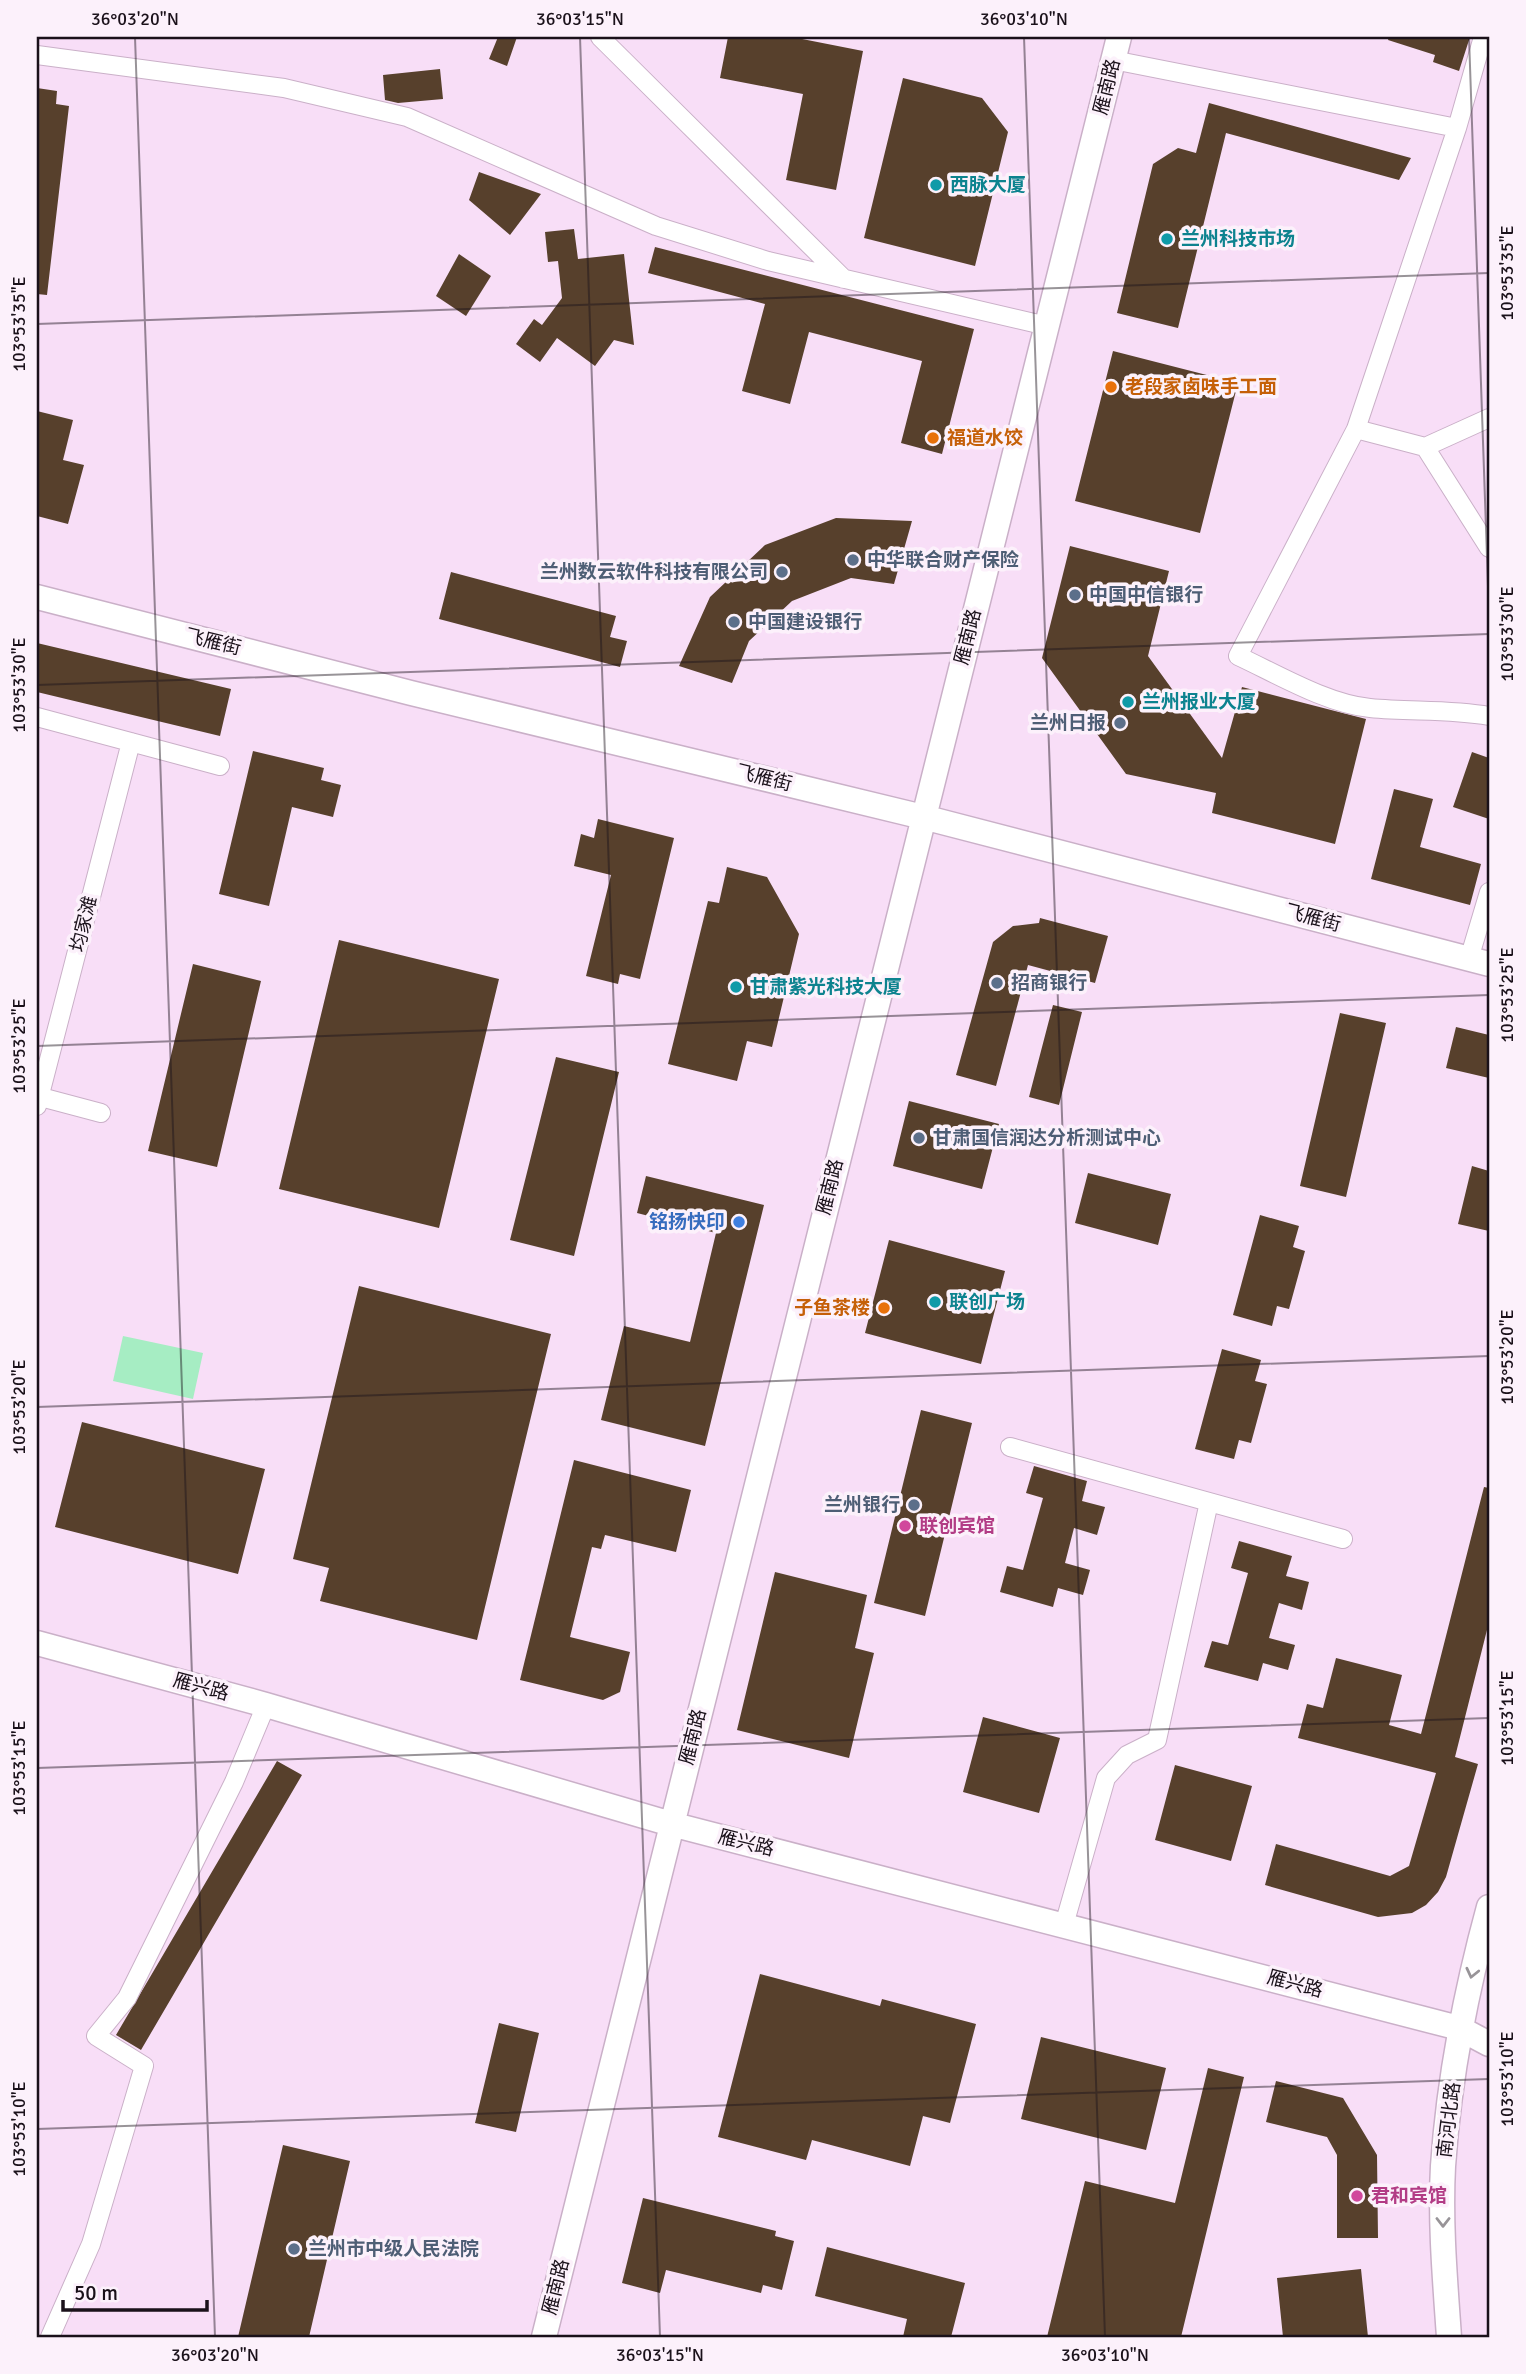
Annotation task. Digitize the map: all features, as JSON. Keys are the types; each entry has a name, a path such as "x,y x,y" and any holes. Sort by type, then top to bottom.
{"main road":[{"name":"雁南路","path":"544,2337 1116,48"},
{"name":"飞雁街","path":"37,600 922,817 1479,961"},
{"name":"雁兴路","path":"37,1643 266,1705 671,1824 1460,2028"},
{"name":"南河北路","path":"1450,2337 1443,2265 1443,2166 1460,2028 1489,1907"},
{"path":"1460,2028 1489,2025"},
{"path":"1460,2028 1489,2044"}],"street":[{"path":"600,37 844,279"},
{"path":"1483,37 1457,128 1356,429 1238,656 1309,689 1367,708 1460,711 1489,716"},
{"path":"1116,48 1457,128"},
{"path":"37,55 284,88 407,117 656,226 768,261 1046,326"},
{"path":"1356,429 1425,447 1489,418"},
{"path":"1425,447 1489,548"},
{"path":"37,718 220,766"},
{"name":"均家滩","path":"38,1099 131,742"},
{"path":"1479,961 1489,892"},
{"path":"38,1099 101,1113"},
{"path":"1010,1447 1343,1539"},
{"path":"1064,1925 1106,1778 1127,1755 1157,1740 1209,1502"},
{"path":"50,2337 91,2244 144,2066 96,2036 127,1998 234,1783 266,1705"}],"green space":[{"path":"123,1336 203,1353 193,1399 113,1381"}],"building":[{"path":"498,37 517,37 507,66 489,59"},
{"path":"728,37 792,37 863,51 836,190 786,180 803,94 720,78"},
{"path":"1389,37 1470,37 1459,71 1433,62 1435,55 1388,40"},
{"path":"440,69 443,99 398,103 385,100 383,75"},
{"name":"西脉大厦","path":"903,78 982,98 1008,132 975,266 864,238"},
{"path":"37,88 57,91 56,104 69,106 47,295 37,294"},
{"name":"兰州科技市场","path":"1209,103 1411,158 1399,180 1226,133 1178,328 1117,313 1153,164 1178,148 1196,153"},
{"path":"479,172 541,194 510,235 469,200"},
{"path":"574,229 578,259 624,254 634,345 614,340 595,366 557,338 540,362 516,344 534,319 542,325 562,298 558,261 548,262 545,232"},
{"path":"655,247 974,329 942,454 901,443 922,361 809,332 790,404 742,391 765,304 648,273"},
{"path":"459,254 491,276 466,316 436,296"},
{"path":"1113,351 1238,383 1200,533 1075,501"},
{"path":"37,411 73,420 63,460 84,465 68,524 37,516"},
{"path":"836,518 912,521 894,584 851,578 792,601 749,641 732,683 679,666 710,597 765,545"},
{"name":"兰州报业大厦","path":"1070,546 1169,571 1148,656 1222,758 1242,687 1366,719 1335,844 1212,813 1216,793 1126,774 1042,658"},
{"path":"451,572 616,616 610,637 627,641 620,667 439,619"},
{"path":"37,643 231,689 220,736 37,692"},
{"path":"253,751 324,768 321,780 341,785 333,817 292,807 269,906 219,894"},
{"path":"1472,752 1489,758 1489,819 1453,807"},
{"path":"1394,789 1433,799 1420,847 1481,864 1470,905 1371,879"},
{"path":"598,819 674,838 640,979 620,974 618,984 586,976 611,875 574,866 581,834 594,838"},
{"name":"甘肃紫光科技大厦","path":"727,867 767,877 799,934 772,1047 747,1041 737,1081 668,1064 708,901 719,903"},
{"path":"1040,918 1108,936 1095,983 1028,965 996,1086 956,1075 993,942 1013,926 1039,923"},
{"path":"339,940 499,979 439,1228 279,1189"},
{"path":"193,964 261,981 217,1167 148,1151"},
{"path":"1053,1005 1082,1012 1059,1105 1029,1097"},
{"path":"1340,1013 1386,1023 1346,1197 1300,1186"},
{"path":"1456,1027 1489,1035 1489,1078 1446,1068"},
{"path":"556,1057 619,1072 574,1256 510,1240"},
{"path":"909,1101 999,1124 982,1189 893,1166"},
{"path":"1472,1166 1489,1171 1489,1231 1458,1224"},
{"path":"1088,1173 1171,1194 1158,1245 1075,1223"},
{"path":"646,1176 764,1205 705,1446 601,1420 624,1326 690,1342 716,1233 637,1213"},
{"path":"1260,1215 1299,1226 1293,1247 1305,1251 1289,1309 1277,1306 1272,1326 1233,1315"},
{"name":"联创广场","path":"889,1240 1005,1271 981,1364 865,1333"},
{"path":"359,1286 551,1334 477,1640 320,1601 329,1568 293,1559"},
{"path":"1222,1349 1261,1360 1255,1381 1267,1384 1251,1443 1239,1440 1234,1459 1195,1449"},
{"path":"921,1410 972,1423 925,1616 874,1603"},
{"path":"82,1422 265,1469 238,1574 55,1527"},
{"path":"574,1460 691,1490 676,1552 605,1535 601,1549 592,1547 570,1637 630,1652 620,1692 603,1700 520,1680"},
{"path":"1034,1466 1087,1481 1082,1501 1105,1507 1097,1535 1074,1528 1065,1563 1090,1570 1083,1595 1058,1588 1053,1607 1000,1592 1007,1566 1023,1570 1043,1498 1026,1493"},
{"path":"1484,1487 1489,1488 1489,1622 1455,1757 1478,1764 1446,1877 1438,1892 1426,1905 1412,1913 1378,1917 1265,1885 1276,1844 1390,1876 1409,1866 1436,1773 1298,1738 1307,1704 1323,1708 1336,1658 1402,1675 1389,1725 1421,1734"},
{"path":"1239,1541 1292,1556 1286,1576 1309,1582 1302,1610 1279,1603 1269,1638 1295,1645 1288,1670 1263,1663 1258,1681 1204,1667 1212,1641 1228,1645 1248,1573 1231,1568"},
{"path":"775,1572 867,1595 855,1648 874,1653 849,1758 737,1730"},
{"path":"983,1717 1060,1738 1039,1813 963,1792"},
{"path":"277,1761 302,1775 141,2050 116,2035"},
{"path":"1175,1765 1252,1786 1231,1861 1155,1840"},
{"path":"760,1974 880,2006 882,1999 976,2024 950,2123 923,2116 910,2166 812,2140 806,2160 718,2137"},
{"path":"499,2023 539,2033 516,2132 475,2123"},
{"path":"1041,2037 1166,2068 1146,2150 1021,2119"},
{"path":"1208,2068 1244,2077 1181,2337 1047,2337 1085,2181 1175,2203"},
{"name":"君和宾馆","path":"1276,2081 1343,2098 1377,2155 1378,2238 1337,2238 1337,2155 1327,2137 1266,2122"},
{"name":"兰州市中级人民法院","path":"283,2145 350,2161 309,2337 238,2337"},
{"path":"643,2198 776,2231 775,2236 794,2241 782,2290 763,2285 761,2293 666,2270 660,2293 622,2283"},
{"path":"827,2247 965,2283 951,2337 903,2337 907,2319 815,2296"},
{"path":"1361,2269 1368,2337 1283,2337 1277,2278"}],"place":[{"name":"西脉大厦","path":"936,185"},
{"name":"兰州科技市场","path":"1167,239"},
{"name":"老段家卤味手工面","path":"1111,387"},
{"name":"福道水饺","path":"933,438"},
{"name":"中华联合财产保险","path":"853,560"},
{"name":"兰州数云软件科技有限公司","path":"782,572"},
{"name":"中国中信银行","path":"1075,595"},
{"name":"中国建设银行","path":"734,622"},
{"name":"兰州报业大厦","path":"1128,702"},
{"name":"兰州日报","path":"1120,723"},
{"name":"招商银行","path":"997,983"},
{"name":"甘肃紫光科技大厦","path":"736,987"},
{"name":"甘肃国信润达分析测试中心","path":"919,1138"},
{"name":"铭扬快印","path":"739,1222"},
{"name":"联创广场","path":"935,1302"},
{"name":"子鱼茶楼","path":"884,1308"},
{"name":"兰州银行","path":"914,1505"},
{"name":"联创宾馆","path":"905,1526"},
{"name":"君和宾馆","path":"1357,2196"},
{"name":"兰州市中级人民法院","path":"294,2249"}]}
